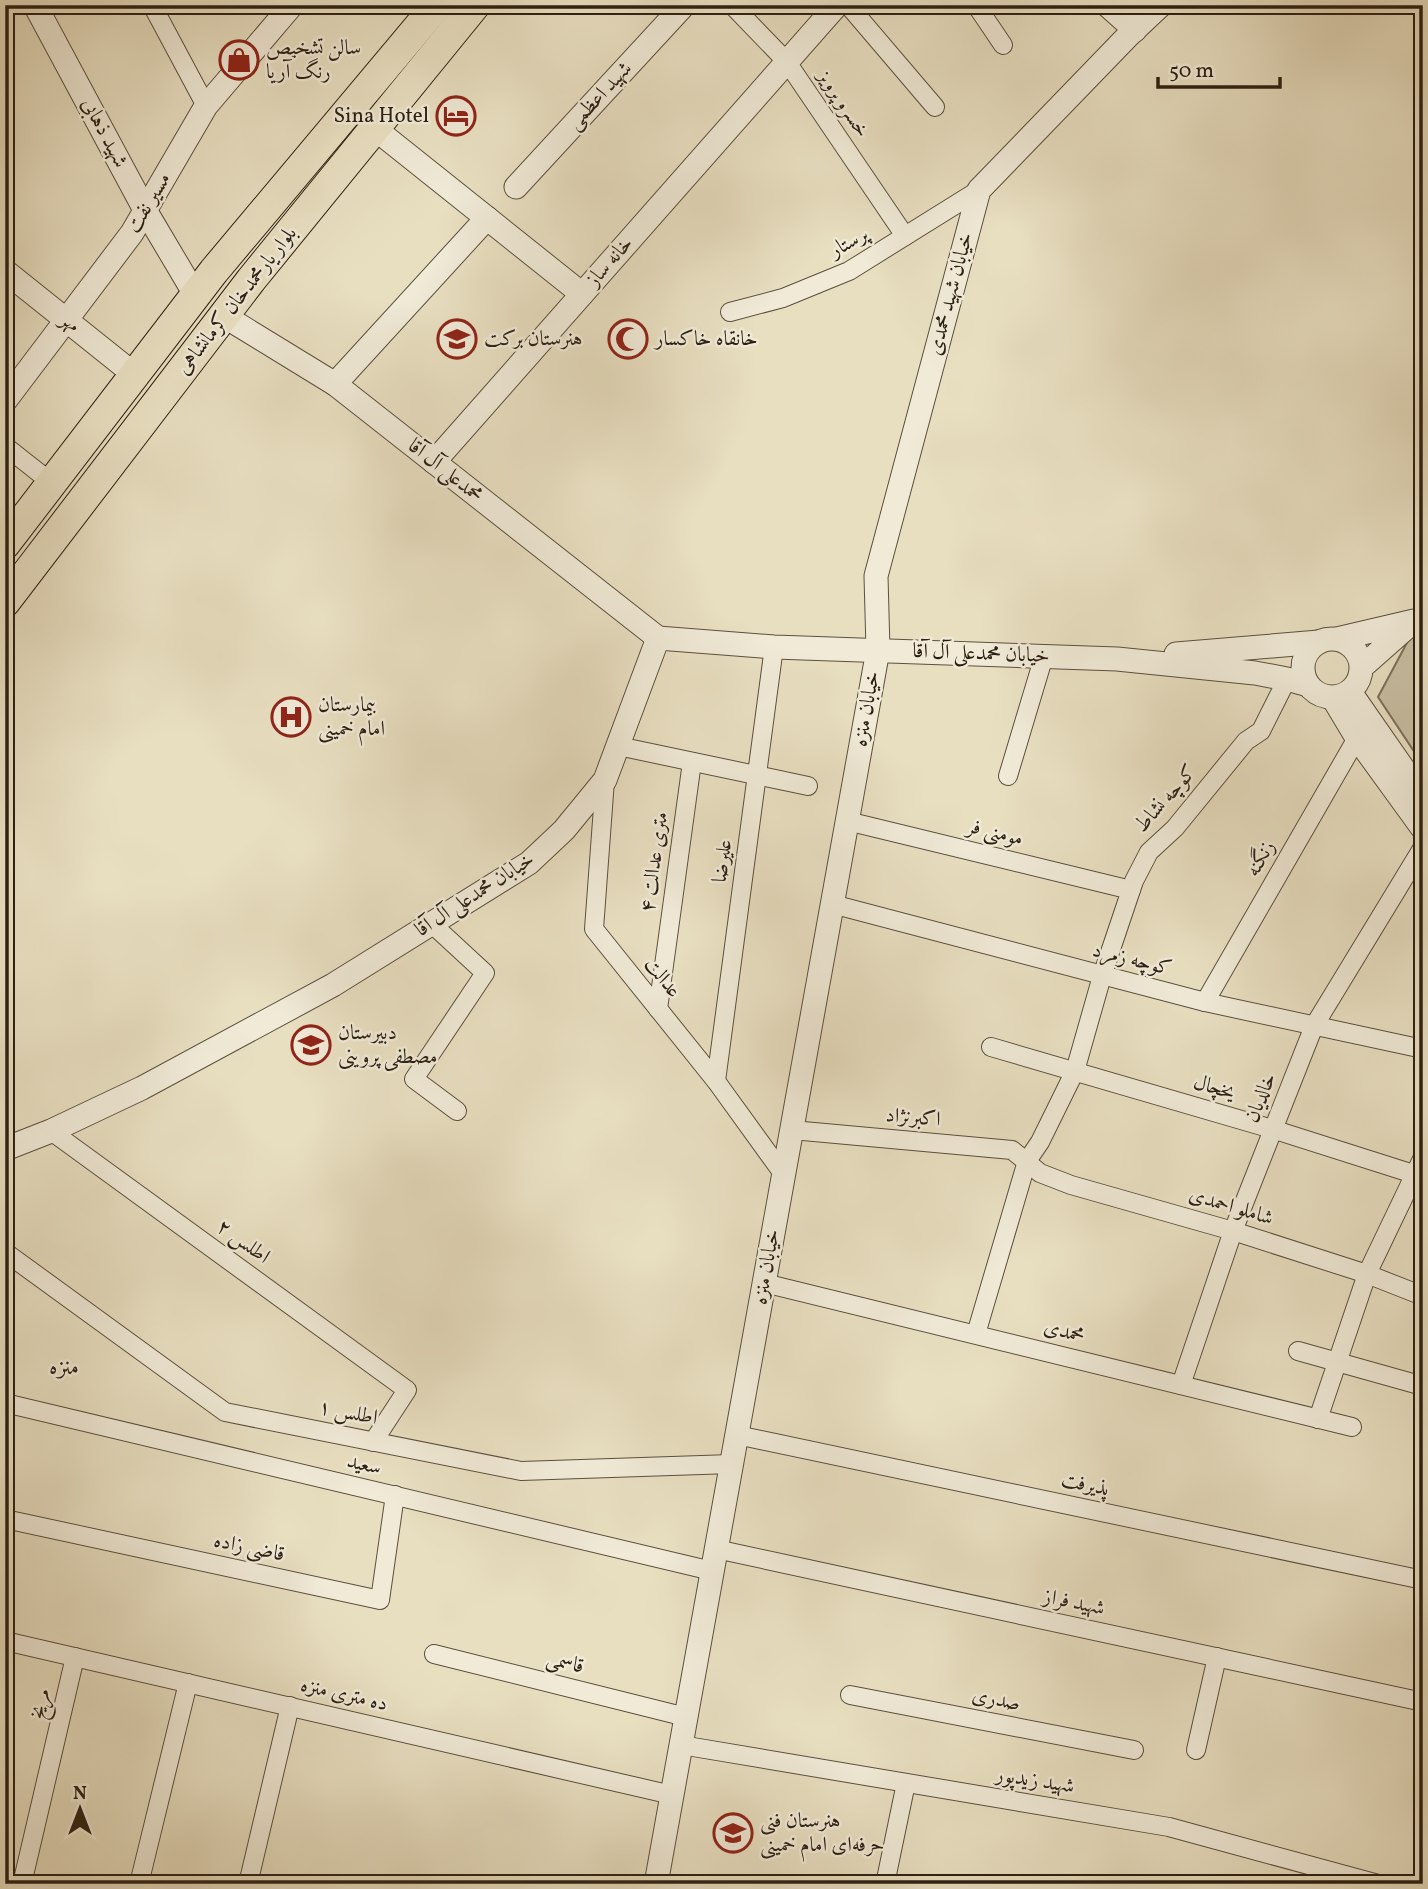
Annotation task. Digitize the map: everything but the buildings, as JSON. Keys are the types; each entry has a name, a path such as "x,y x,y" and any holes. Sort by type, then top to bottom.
{"main road":[{"name":"بلوار یارمحمدخان کرمانشاهی","path":"5,544 195,296 438,5"},
{"name":"بلوار یارمحمدخان کرمانشاهی","path":"5,602 224,316 475,5"}],"street":[{"name":"شهید ذهابی","path":"35,5 145,210 195,296"},
{"path":"152,5 206,106"},
{"name":"شهید اعظمی","path":"516,187 684,5"},
{"name":"خسرو پرویز","path":"732,5 787,62 905,236"},
{"name":"خانه ساز","path":"434,462 837,5"},
{"path":"848,5 934,107"},
{"path":"976,5 1003,45"},
{"path":"1107,5 1135,30"},
{"name":"خیابان شهید محمدی","path":"878,650 876,576 979,190 1161,5"},
{"name":"مسیر نفت","path":"5,401 132,233 206,106 288,7"},
{"path":"374,128 582,294"},
{"name":"پرستار","path":"730,312 783,298 849,271 979,190"},
{"path":"335,384 487,218"},
{"name":"مهر","path":"5,271 135,375"},
{"name":"محمدعلی آل آقا","path":"224,316 335,384 658,638"},
{"path":"5,446 52,483"},
{"path":"1362,667 1354,649 1328,641 1311,648 1305,656 1304,676 1298,682 1314,692 1342,695 1357,685 1362,667 1418,619"},
{"name":"خیابان محمدعلی آل آقا","path":"1117,659 1328,641 1418,619"},
{"name":"خیابان محمدعلی آل آقا","path":"5,1149 51,1131 142,1088 334,985 529,863 564,830 605,780 658,638 774,646 1117,659 1255,673 1298,682"},
{"name":"علیرضا","path":"716,1081 774,646"},
{"name":"خیابان منزه","path":"656,1884 878,650"},
{"path":"1008,776 1044,656"},
{"name":"کوچه نشاط","path":"975,1334 1027,1161 1040,1142 1075,1071 1101,976 1131,890 1149,852 1175,828 1245,741 1261,731 1298,682"},
{"path":"1342,695 1357,738 1423,829"},
{"path":"1342,695 1423,797"},
{"name":"زنگنه","path":"1205,1002 1357,738"},
{"path":"618,746 808,786"},
{"name":"۴ متری عدالت","path":"658,1009 692,762"},
{"name":"عدالت","path":"605,780 594,929 716,1081 784,1175"},
{"name":"مومنی فر","path":"847,821 1131,890"},
{"name":"خالدیان","path":"1181,1385 1233,1231 1314,1026 1423,847"},
{"name":"کوچه زمرد","path":"832,904 1205,1002 1423,1049"},
{"path":"432,924 485,973 414,1079 457,1111"},
{"name":"یخچال","path":"991,1047 1420,1169"},
{"name":"اکبرنژاد","path":"792,1130 1012,1150 1027,1161"},
{"name":"اطلس ۲","path":"51,1131 407,1390 373,1442"},
{"name":"شاملو احمدی","path":"1027,1161 1040,1173 1071,1185 1233,1231 1367,1274 1423,1296"},
{"path":"1318,1419 1367,1274 1420,1169"},
{"name":"اطلس ۱","path":"5,1252 225,1412 521,1471 732,1464"},
{"name":"محمدی","path":"764,1283 1352,1427"},
{"path":"1297,1350 1423,1386"},
{"name":"سعید","path":"5,1403 395,1495 714,1560"},
{"name":"پذیرفت","path":"737,1435 1423,1580"},
{"name":"قاضی زاده","path":"5,1518 380,1600 395,1495"},
{"name":"شهید فراز","path":"714,1560 1217,1657 1423,1702"},
{"name":"ده متری منزه","path":"5,1641 672,1794"},
{"name":"قاسمی","path":"434,1654 686,1717"},
{"name":"مریخ","path":"22,1884 75,1657"},
{"path":"1196,1750 1217,1657"},
{"path":"139,1884 188,1683"},
{"name":"صدری","path":"850,1695 1134,1750"},
{"path":"248,1884 290,1706"},
{"name":"شهید زیدپور","path":"681,1745 1170,1827 1378,1884"},
{"path":"886,1884 906,1783"}],"shaded area":[{"path":"1423,634 1423,765 1378,697 1410,637"}],"place":[{"name":"سالن تشخیص رنگ آریا","path":"239,60"},
{"name":"Sina Hotel","path":"456,116"},
{"name":"هنرستان برکت","path":"457,339"},
{"name":"خانقاه خاکسار","path":"628,339"},
{"name":"بیمارستان امام خمینی","path":"291,717"},
{"name":"دبیرستان مصطفی پروینی","path":"311,1045"},
{"name":"هنرستان فنی حرفه‌ای امام خمینی","path":"733,1833"}],"district":[{"name":"منزه","path":"64,1368"}]}
